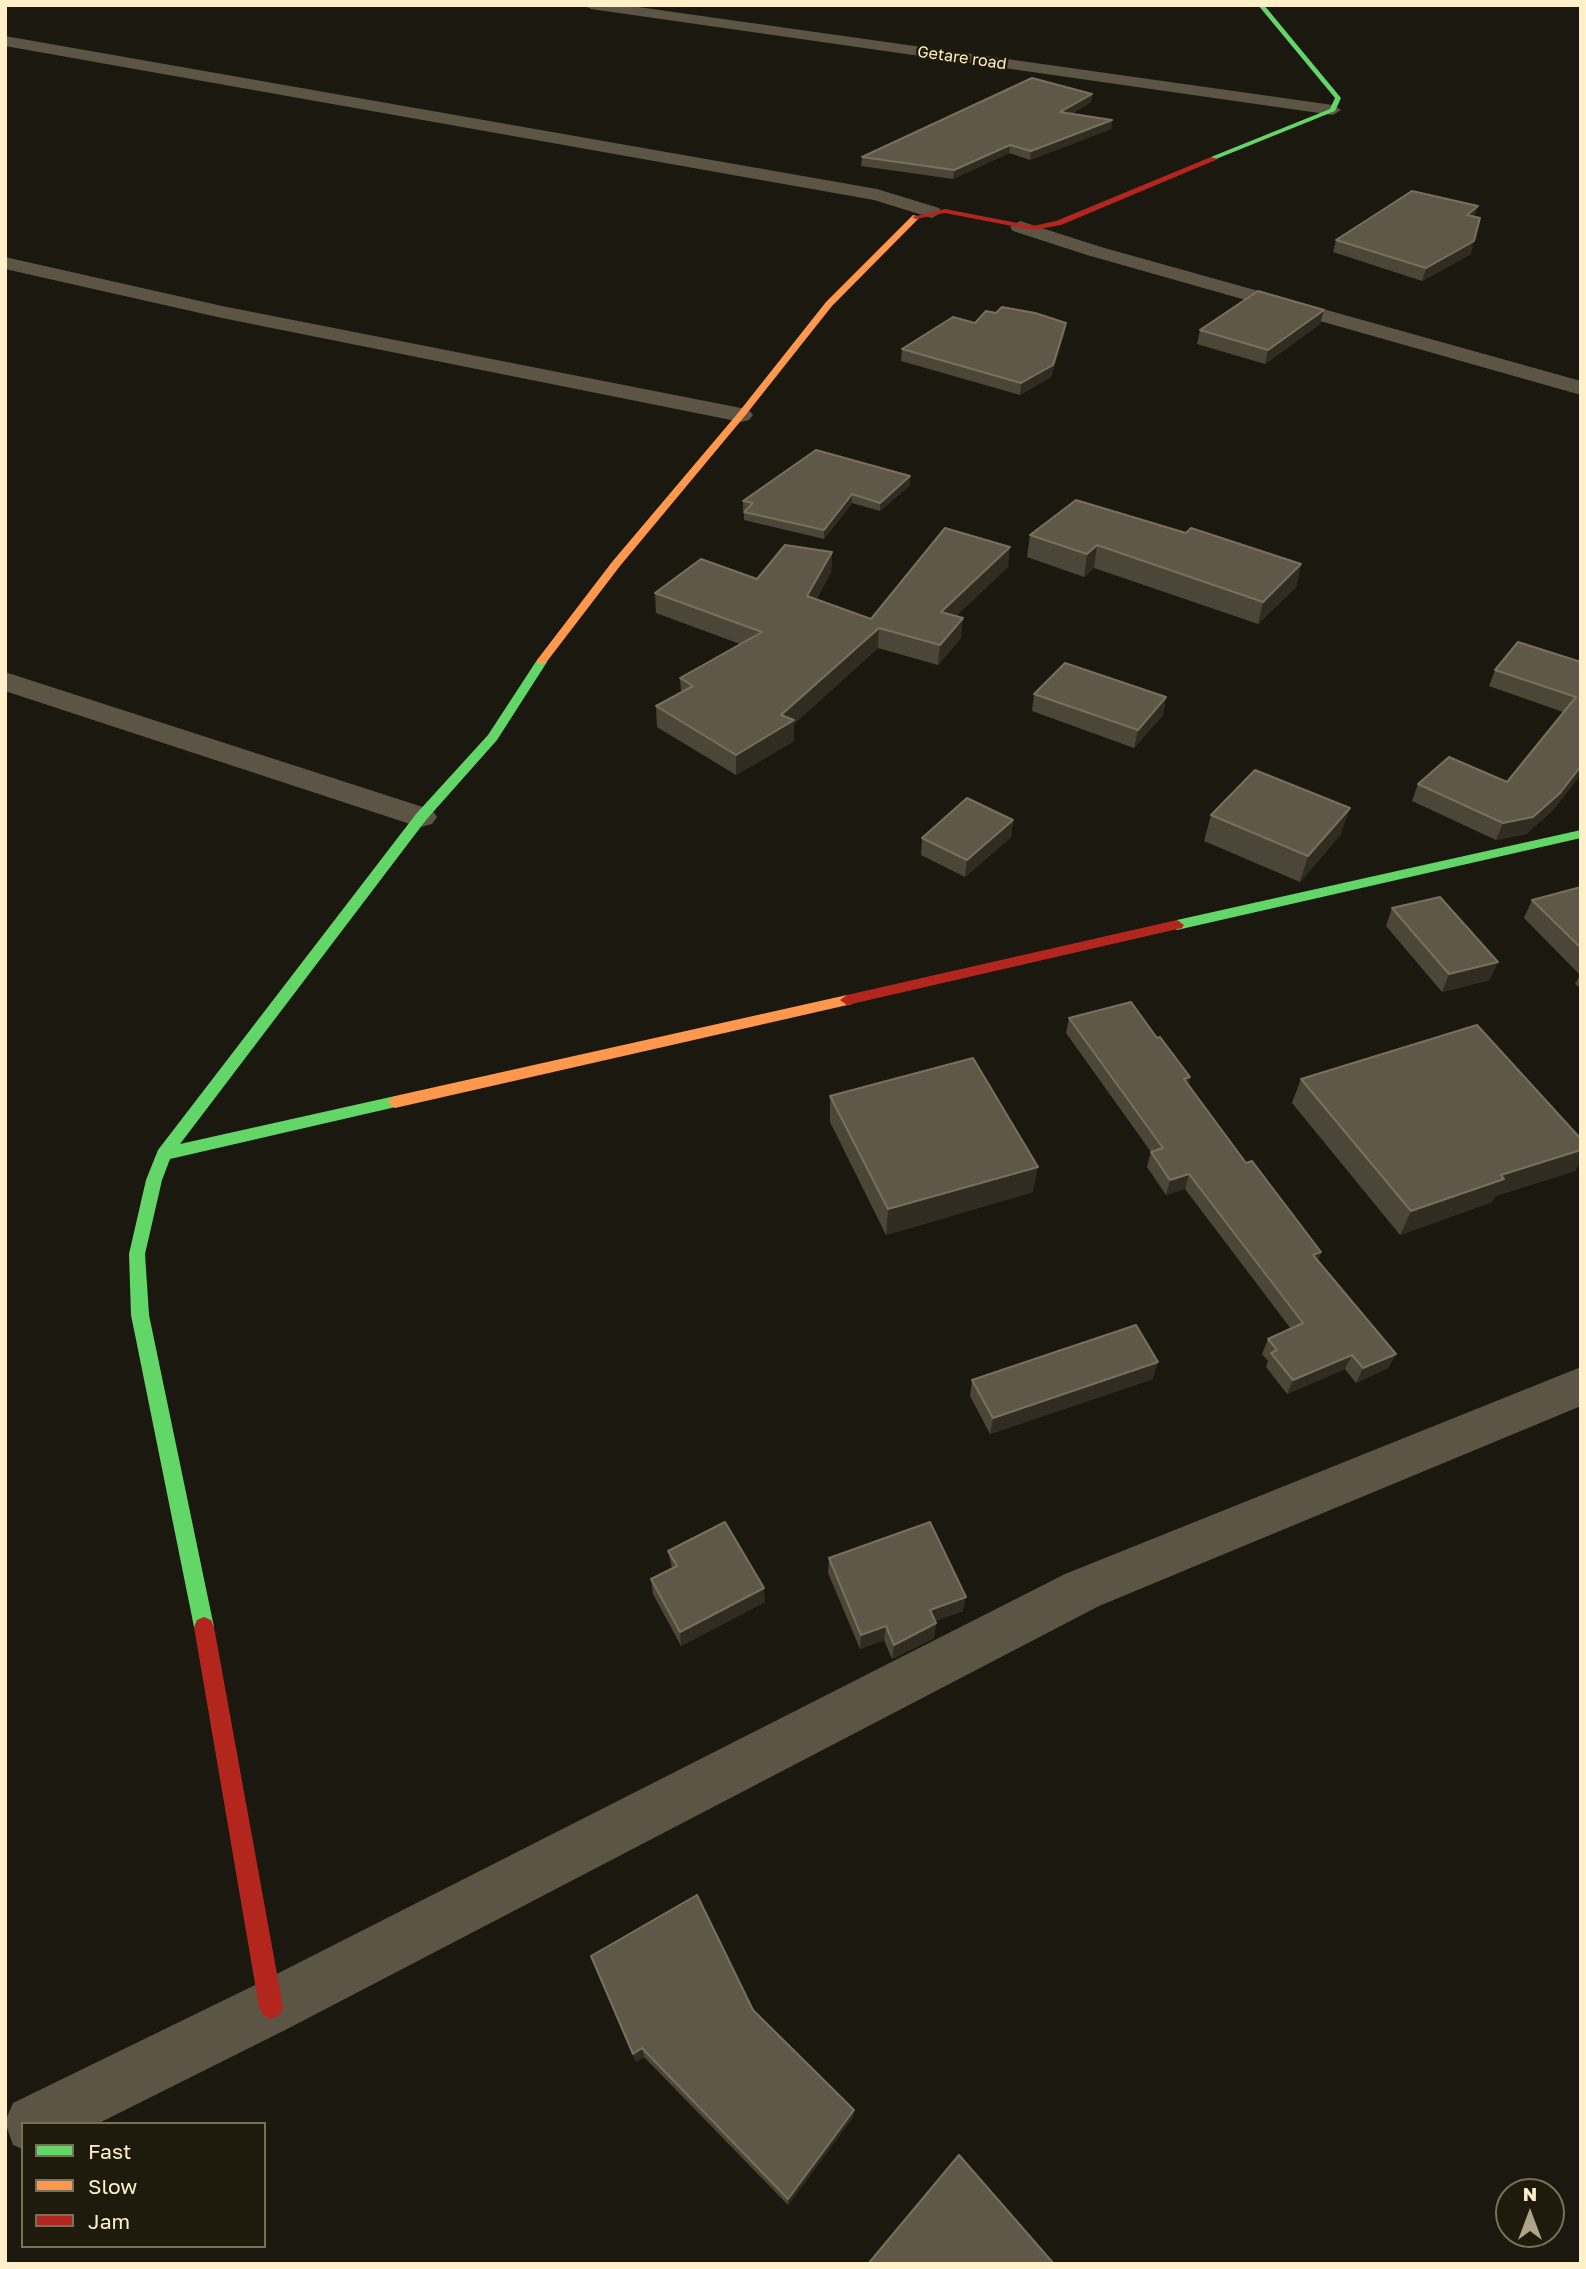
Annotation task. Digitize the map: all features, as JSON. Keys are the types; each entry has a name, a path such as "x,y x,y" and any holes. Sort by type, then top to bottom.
{"street":[{"name":"Getare road","path":"591,5 1333,110"},
{"path":"1020,227 1032,228 1076,218 1333,110 1338,98 1261,5"},
{"path":"5,41 877,195 932,212 959,212 1020,227 1044,237 1581,388"},
{"path":"271,2007 202,1618 140,1315 137,1254 154,1180 164,1154 421,817 493,737 538,667 616,564 741,415 829,304 912,219 932,212"},
{"path":"5,263 222,312 741,415"},
{"path":"5,681 421,817"},
{"path":"164,1154 1581,834"},
{"path":"38,2122 271,2007 1082,1590 1581,1385"},
{"path":"5,2138 21,2130"}],"building":[{"path":"1032,78 1092,94 1060,112 1112,120 1031,151 1010,145 954,170 862,157"},
{"path":"1412,191 1478,206 1467,215 1480,218 1474,241 1426,268 1336,240"},
{"path":"1258,291 1324,310 1268,350 1200,330"},
{"path":"1002,307 1035,313 1066,323 1053,365 1021,383 902,349 953,317 975,323 986,311 996,313"},
{"path":"816,450 910,476 880,503 852,494 824,530 744,512 753,503 743,501"},
{"path":"1076,500 1186,533 1191,528 1301,564 1263,602 1097,545 1087,554 1030,535"},
{"path":"945,528 1010,547 941,612 963,618 940,645 879,628 781,715 794,720 736,755 656,706 693,686 680,678 762,632 655,593 701,559 757,579 785,545 832,552 807,596 871,619"},
{"path":"1518,642 1581,662 1581,766 1560,793 1533,817 1503,823 1418,784 1449,757 1507,782 1576,697 1495,670"},
{"path":"1065,663 1166,697 1138,730 1034,694"},
{"path":"1255,770 1350,808 1308,856 1211,815"},
{"path":"967,798 1013,820 967,860 922,838"},
{"path":"1581,887 1581,948 1532,900"},
{"path":"1440,897 1498,962 1449,974 1392,908"},
{"path":"1131,1002 1190,1077 1184,1079 1246,1163 1252,1161 1321,1252 1313,1255 1396,1354 1363,1368 1352,1355 1293,1380 1271,1353 1277,1350 1268,1339 1303,1323 1189,1174 1170,1180 1151,1152 1163,1148 1069,1018"},
{"path":"1477,1025 1581,1139 1581,1150 1501,1175 1504,1179 1411,1211 1301,1079"},
{"path":"973,1058 1038,1167 888,1209 830,1096"},
{"path":"1136,1325 1158,1362 993,1418 972,1380"},
{"path":"725,1522 764,1588 680,1632 651,1579 677,1566 668,1551"},
{"path":"930,1522 966,1597 930,1610 936,1623 894,1645 886,1626 861,1635 829,1558"},
{"path":"697,1895 753,2010 854,2110 788,2199 642,2048 633,2054 591,1956"},
{"path":"959,2155 1054,2264 868,2264"}],"traffic: fast":[{"path":"1214,159 1333,110 1338,98 1261,5"},
{"path":"164,1154 421,817 493,737 541,662"},
{"path":"1177,925 1581,834"},
{"path":"204,1627 140,1315 137,1254 154,1180 164,1154 395,1102"}],"traffic: slow":[{"path":"541,662 616,564 741,415 829,304 916,217"},
{"path":"395,1102 847,1000"}],"traffic: jam":[{"path":"916,217 945,211 1033,228 1058,223 1214,159"},
{"path":"847,1000 1177,925"},
{"path":"204,1627 271,2007"}]}
